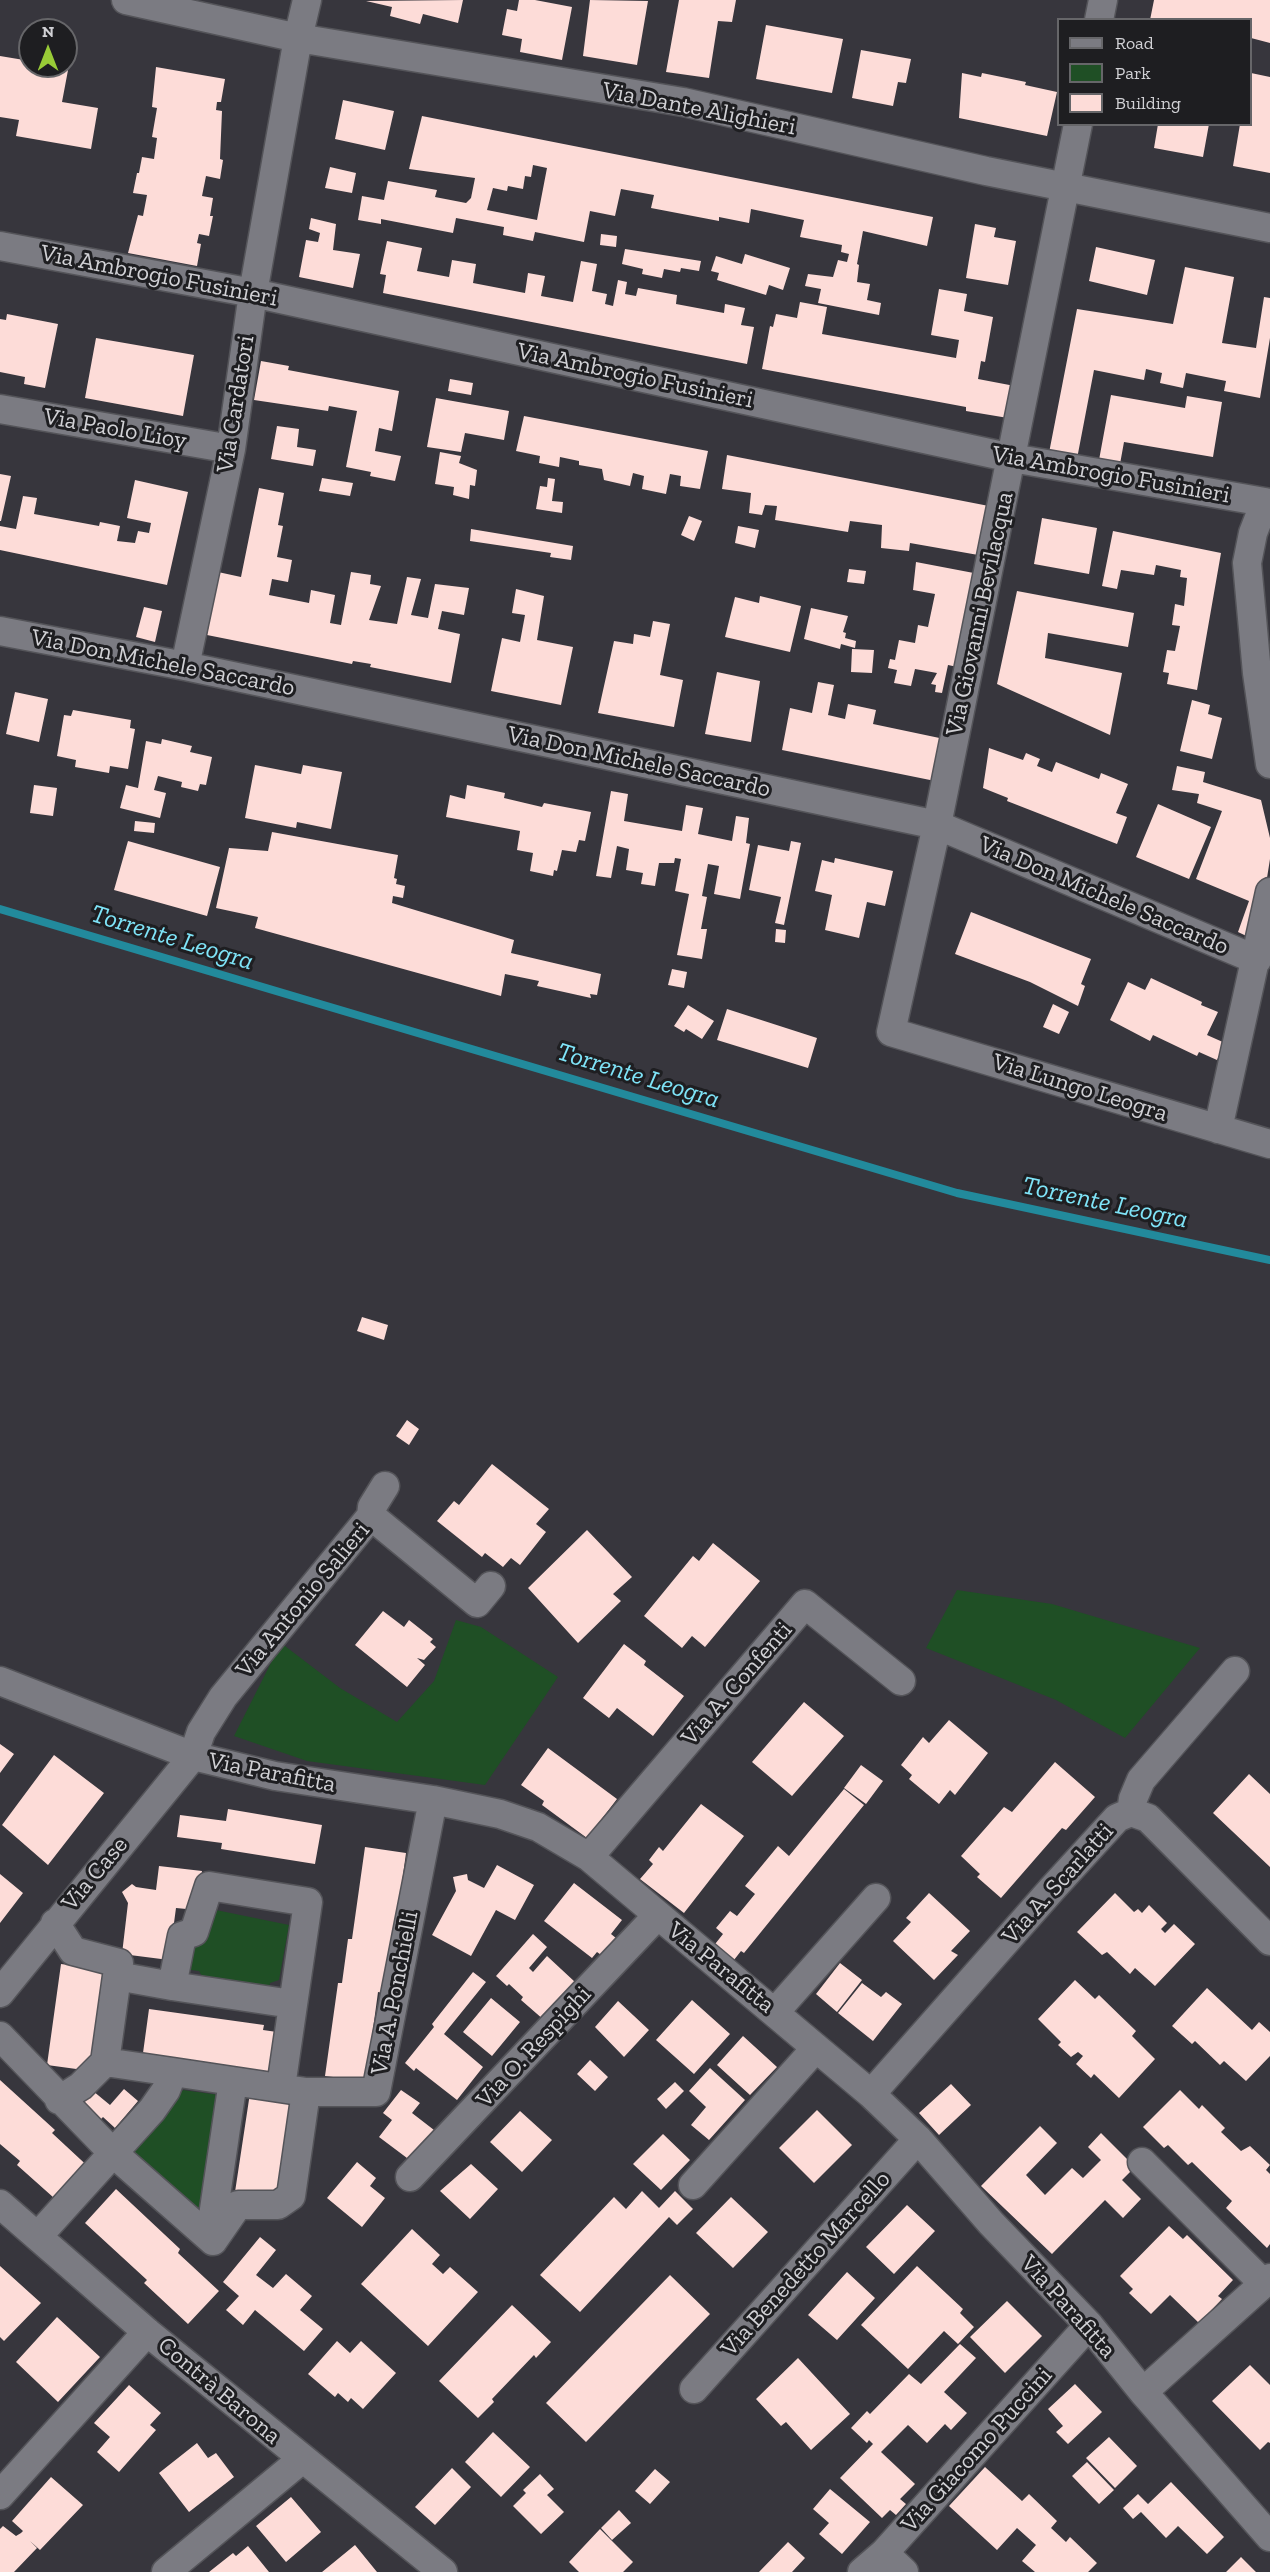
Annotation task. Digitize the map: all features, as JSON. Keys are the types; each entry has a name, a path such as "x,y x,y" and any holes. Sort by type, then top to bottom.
{"street":[{"name":"Via Dante Alighieri","path":"126,0 298,38 683,102 1065,187 1270,228"},
{"name":"Via Cardatori","path":"185,666 231,449 253,293 298,38 308,0"},
{"path":"1099,18 1103,0"},
{"name":"Via Giovanni Bevilacqua","path":"891,1032 937,825 1078,126"},
{"name":"Via Ambrogio Fusinieri","path":"0,246 253,293 1012,458 1267,503"},
{"name":"Via Paolo Lioy","path":"0,409 231,449"},
{"path":"1267,503 1253,533 1247,563 1263,675 1270,764"},
{"name":"Via Don Michele Saccardo","path":"0,631 185,666 937,825 1257,960"},
{"path":"1218,1129 1257,960 1270,892"},
{"name":"Via Lungo Leogra","path":"891,1032 1270,1144"},
{"path":"370,1516 372,1507 385,1486"},
{"name":"Via Antonio Salieri","path":"193,1756 201,1732 223,1697 370,1516 477,1603 491,1586"},
{"name":"Via A. Confenti","path":"589,1857 805,1604 901,1681"},
{"name":"Via A. Scarlatti","path":"871,2094 1117,1818 1131,1812 1133,1799 1141,1780 1235,1671"},
{"name":"Via Parafitta","path":"0,1681 193,1756 274,1776 433,1800 500,1814 538,1827 589,1857 871,2094 918,2139 991,2223 1089,2325 1143,2392 1270,2537"},
{"name":"Via Case","path":"0,1994 55,1923 193,1756"},
{"name":"Via A. Ponchielli","path":"293,2090 376,2092 433,1800"},
{"path":"1131,1812 1148,1818 1270,1941"},
{"path":"172,1986 182,1936 194,1932 209,1886 308,1902 292,2004 291,2196 278,2205 238,2205 213,2241"},
{"path":"775,2013 876,1898"},
{"name":"Via O. Respighi","path":"410,2177 657,1916"},
{"path":"55,1923 73,1951 119,1963 105,2062 81,2086 59,2100"},
{"path":"117,1976 292,2004"},
{"path":"0,2036 59,2100 113,2153 213,2241"},
{"path":"693,2185 816,2048"},
{"path":"105,2062 293,2090"},
{"path":"38,2236 152,2110 166,2090 173,2072"},
{"path":"213,2241 213,2216 233,2080"},
{"name":"Via Benedetto Marcello","path":"694,2389 918,2139"},
{"path":"1142,2162 1267,2281 1143,2392"},
{"name":"Contrà Barona","path":"0,2204 147,2332 301,2460 443,2572"},
{"name":"Via Giacomo Puccini","path":"862,2572 884,2553 1089,2325"},
{"path":"0,2495 147,2332"},
{"path":"166,2572 301,2460"},
{"path":"884,2553 904,2572"}],"green space":[{"path":"957,1590 1052,1604 1200,1648 1125,1738 1056,1700 926,1648"},
{"path":"456,1620 481,1627 558,1677 485,1785 307,1761 234,1736 281,1643 340,1688 397,1722 434,1681"},
{"path":"211,1909 289,1925 279,1980 270,1983 268,1995 207,1985 199,1971 183,1969"},
{"path":"183,2090 219,2095 205,2218 129,2153"}],"building":[{"path":"463,0 458,23 423,14 420,24 390,16 392,7 366,1"},
{"path":"519,0 535,0 572,7 562,60 520,52 522,39 502,35 507,9 517,11"},
{"path":"590,0 648,1 637,65 583,56"},
{"path":"679,0 736,0 732,22 718,21 709,78 666,72"},
{"path":"1154,0 1270,0 1270,43 1252,38 1252,18 1150,18"},
{"path":"766,25 843,39 832,93 756,79"},
{"path":"861,50 911,59 906,83 898,82 893,106 852,98"},
{"path":"0,56 18,59 18,78 67,78 62,102 98,108 91,149 16,136 19,120 0,117"},
{"path":"156,67 225,79 221,102 217,102 216,110 222,111 220,159 223,160 220,179 206,176 202,196 213,198 210,216 213,216 209,236 199,234 197,243 201,244 197,266 128,253 138,215 143,216 147,195 133,193 137,173 139,173 142,157 154,159 157,138 152,137 157,108 152,107"},
{"path":"962,73 981,77 982,73 1026,82 1025,85 1057,92 1047,136 959,118"},
{"path":"1252,73 1270,77 1270,173 1233,166 1240,126 1252,126"},
{"path":"343,100 394,111 385,150 335,139"},
{"path":"422,116 933,217 927,246 863,231 857,264 859,265 857,282 870,284 867,300 881,303 879,315 818,303 821,289 805,286 808,274 833,277 838,260 847,262 849,254 841,252 842,245 800,237 804,220 751,209 749,223 719,217 719,221 651,208 654,195 621,189 615,216 590,211 584,242 535,232 533,241 503,235 504,227 456,218 453,233 381,219 381,224 358,220 362,196 384,200 388,181 437,190 435,197 466,203 471,198 475,178 409,169","holes":["533,165 547,168 537,220 487,210 493,188 507,191 508,186 523,189 525,176 531,177"]},
{"path":"1158,126 1209,126 1203,157 1154,148"},
{"path":"330,167 356,173 352,193 325,188"},
{"path":"311,218 336,224 333,250 360,254 353,288 299,277 306,240 318,242 320,233 309,229"},
{"path":"975,224 996,228 994,237 1016,241 1008,285 966,278"},
{"path":"601,234 617,236 616,247 600,245"},
{"path":"387,241 422,248 417,271 449,277 452,260 476,264 473,283 525,293 528,273 545,276 541,296 573,302 581,261 597,264 592,291 607,294 605,304 613,306 618,280 627,282 625,294 636,296 638,288 677,295 676,304 724,313 725,304 745,308 741,325 754,327 747,364 383,293 386,275 380,274"},
{"path":"1096,247 1155,260 1147,295 1089,281"},
{"path":"625,249 701,261 699,271 681,268 680,272 664,269 662,278 642,274 643,269 622,264"},
{"path":"745,254 790,268 783,290 769,285 766,295 717,280 719,273 711,271 716,256 742,264"},
{"path":"1185,267 1234,277 1222,343 1256,348 1264,297 1270,298 1270,338 1260,398 1224,391 1226,381 1186,373 1183,388 1160,383 1162,373 1146,369 1144,380 1094,370 1076,464 1048,458 1077,309 1173,324"},
{"path":"939,289 967,294 964,311 993,317 985,362 981,361 978,379 1020,387 1014,419 966,411 966,407 762,369 770,326 773,327 776,314 797,318 800,302 827,307 822,334 956,358 959,340 931,335"},
{"path":"7,314 58,324 45,388 24,384 25,377 0,372 0,319 6,320"},
{"path":"96,338 194,355 183,416 85,398"},
{"path":"261,361 289,366 288,370 399,391 392,431 379,428 375,451 401,456 395,481 370,476 371,472 346,467 357,411 329,406 328,411 254,400"},
{"path":"450,379 473,383 471,395 448,391"},
{"path":"1111,395 1185,408 1187,396 1222,402 1213,457 1124,442 1120,464 1099,460"},
{"path":"436,398 509,411 504,440 465,433 461,452 427,447"},
{"path":"524,416 708,451 700,489 680,486 681,476 670,474 666,494 642,489 644,476 633,473 630,486 604,480 602,469 579,465 579,461 560,457 559,467 539,463 540,456 516,451"},
{"path":"277,426 299,429 297,447 316,450 313,466 271,459"},
{"path":"440,452 461,456 459,463 477,470 475,486 470,485 469,499 453,495 454,487 435,484"},
{"path":"727,455 994,507 984,556 910,543 909,551 881,548 882,525 850,521 848,532 775,520 777,506 765,505 762,515 749,513 751,493 722,489"},
{"path":"0,474 11,476 1,521 0,521"},
{"path":"322,478 353,483 350,496 319,491"},
{"path":"548,478 555,479 552,501 563,502 562,513 536,509 540,486 547,487"},
{"path":"135,480 188,492 167,585 0,550 0,526 16,529 23,496 37,498 34,514 99,526 100,522 120,526 117,541 135,543 138,531 149,533 151,523 127,518"},
{"path":"259,488 284,493 278,525 283,526 277,557 292,560 288,582 272,579 269,595 309,603 311,590 335,595 330,623 341,625 351,572 371,575 370,584 381,586 369,620 397,624 407,577 421,579 411,615 428,618 435,584 469,588 464,615 442,611 438,629 460,634 451,683 370,667 371,664 353,661 352,664 207,635 218,572 241,577"},
{"path":"689,516 702,521 694,541 681,535"},
{"path":"1042,518 1097,528 1089,574 1034,564"},
{"path":"738,526 759,530 755,548 735,543"},
{"path":"471,529 573,546 571,560 550,557 551,553 470,541"},
{"path":"1113,531 1221,553 1197,690 1167,684 1169,673 1163,672 1167,650 1175,651 1180,626 1172,625 1175,604 1184,606 1187,578 1180,577 1181,570 1156,565 1154,575 1121,570 1117,589 1102,586"},
{"path":"916,562 979,574 967,669 948,665 942,693 935,692 936,685 931,684 937,673 915,669 911,686 894,683 897,670 888,668 890,659 895,660 899,640 915,643 918,625 928,627 935,594 913,590"},
{"path":"849,569 866,571 864,584 847,582"},
{"path":"516,589 544,596 537,640 573,647 561,705 491,691 502,638 520,642 525,615 512,613"},
{"path":"1017,591 1134,613 1128,647 1048,633 1045,658 1122,673 1110,735 997,684"},
{"path":"760,596 801,606 790,652 725,637 735,597 759,603"},
{"path":"144,607 162,611 155,642 136,637"},
{"path":"811,608 848,616 843,632 846,633 845,638 856,641 855,648 841,644 840,649 804,639"},
{"path":"653,621 670,624 660,675 683,680 674,727 598,713 614,641 633,644 634,634 650,637"},
{"path":"852,649 874,650 872,673 851,672"},
{"path":"717,672 760,681 751,742 705,734"},
{"path":"818,682 834,685 828,715 845,719 848,704 876,710 873,724 949,740 940,782 782,750 790,708 812,713"},
{"path":"15,692 48,699 39,742 6,734"},
{"path":"1192,700 1210,705 1208,714 1222,718 1212,759 1180,751"},
{"path":"73,710 131,720 130,728 135,729 128,769 110,766 109,773 75,767 76,760 57,756 64,715 71,716"},
{"path":"162,739 192,746 190,752 212,757 206,785 200,784 198,791 181,787 182,782 158,776 154,790 166,793 160,818 120,808 126,785 138,788 146,741 161,744"},
{"path":"989,748 1023,760 1026,753 1040,759 1037,766 1052,772 1056,762 1099,779 1101,773 1128,784 1116,813 1127,817 1117,844 1007,801 1008,798 983,788"},
{"path":"255,765 301,774 303,765 342,772 331,829 297,822 296,828 245,818"},
{"path":"1177,766 1205,772 1203,782 1261,800 1270,838 1270,859 1257,941 1238,932 1249,901 1196,879 1222,811 1197,803 1199,794 1172,790"},
{"path":"34,785 57,788 53,816 30,813"},
{"path":"467,785 505,793 504,798 542,807 544,803 591,812 585,841 579,840 576,852 562,850 557,871 554,870 553,876 530,871 533,853 517,850 520,831 446,817 450,795 465,799"},
{"path":"611,791 628,794 624,821 682,831 686,805 703,808 698,834 732,841 736,816 749,818 746,843 750,844 740,899 714,894 719,866 708,864 702,896 707,897 701,929 707,929 702,959 677,955 689,894 675,891 681,859 675,858 674,863 659,863 655,886 641,884 643,873 626,870 629,849 617,846 611,878 596,876"},
{"path":"1158,804 1211,827 1189,879 1136,857"},
{"path":"135,821 155,823 154,833 134,831"},
{"path":"272,832 398,855 394,878 397,879 396,884 405,886 403,898 393,896 392,903 514,940 511,953 601,974 597,995 590,994 591,998 537,986 539,981 505,974 501,996 255,928 258,917 216,908 229,848 268,851"},
{"path":"128,841 220,867 207,916 114,890"},
{"path":"791,841 801,843 784,925 775,923 781,897 749,890 758,845 789,851"},
{"path":"835,858 893,871 885,906 867,902 859,938 825,930 832,895 815,891 822,860 834,863"},
{"path":"971,912 1091,959 1081,984 1085,986 1078,1006 1030,982 955,954"},
{"path":"776,929 786,930 785,943 775,942"},
{"path":"672,969 687,972 684,988 668,985"},
{"path":"1151,978 1218,1012 1207,1035 1225,1043 1217,1060 1199,1052 1197,1056 1153,1035 1150,1041 1110,1020 1128,982 1145,990"},
{"path":"1053,1004 1069,1012 1059,1034 1043,1027"},
{"path":"688,1005 714,1021 702,1039 686,1029 684,1032 674,1026"},
{"path":"727,1009 817,1038 808,1068 717,1040"},
{"path":"362,1317 388,1325 384,1340 357,1331"},
{"path":"407,1420 419,1429 409,1445 396,1436"},
{"path":"492,1464 549,1509 536,1524 546,1532 520,1565 511,1558 503,1567 485,1553 482,1557 437,1521 454,1501 459,1505"},
{"path":"587,1530 632,1577 613,1594 621,1601 578,1643 528,1588"},
{"path":"713,1543 760,1581 705,1647 692,1636 682,1648 644,1616 693,1556 699,1561"},
{"path":"383,1611 404,1627 409,1620 433,1639 430,1642 436,1647 424,1660 417,1658 425,1665 407,1687 355,1645"},
{"path":"624,1644 646,1661 644,1665 684,1696 653,1736 617,1708 609,1718 583,1698"},
{"path":"804,1702 844,1736 792,1796 752,1762"},
{"path":"949,1720 988,1753 955,1795 950,1790 939,1804 909,1779 912,1775 901,1765 923,1737 929,1743"},
{"path":"0,1744 14,1754 0,1773"},
{"path":"548,1748 617,1799 587,1838 542,1805 544,1801 521,1785"},
{"path":"54,1755 104,1793 48,1865 2,1825"},
{"path":"1055,1762 1095,1797 1066,1830 1062,1828 1001,1898 977,1877 980,1874 961,1856 1004,1807 1012,1812"},
{"path":"861,1765 883,1781 866,1804 844,1788"},
{"path":"1249,1774 1270,1794 1270,1867 1213,1813"},
{"path":"844,1789 864,1805 744,1953 741,1951 723,1974 704,1958 723,1934 716,1928 730,1911 737,1916 755,1894 745,1886 778,1846 789,1856"},
{"path":"701,1804 744,1836 684,1913 640,1879 653,1864 649,1860 659,1847 663,1851"},
{"path":"228,1809 322,1825 315,1864 221,1849 222,1843 177,1837 180,1815 226,1821"},
{"path":"365,1847 406,1853 393,1948 389,1948 383,1993 378,1992 366,2081 325,2076 338,1983 342,1983 348,1939 352,1939"},
{"path":"497,1865 534,1885 515,1920 496,1910 471,1956 432,1935 456,1891 453,1877 467,1874 468,1880 484,1888"},
{"path":"159,1866 202,1871 197,1910 176,1908 169,1960 122,1954 128,1903 122,1892 132,1884 136,1887 156,1890"},
{"path":"0,1874 23,1893 0,1923"},
{"path":"574,1883 622,1920 611,1934 622,1943 608,1960 597,1952 592,1958 544,1921"},
{"path":"929,1893 970,1931 951,1951 958,1955 934,1980 893,1941 911,1922 906,1918"},
{"path":"1115,1893 1134,1912 1138,1909 1142,1913 1149,1905 1167,1923 1161,1929 1165,1933 1174,1924 1195,1944 1155,1986 1135,1968 1130,1974 1107,1952 1102,1955 1077,1932"},
{"path":"533,1934 547,1947 529,1968 533,1972 547,1956 575,1982 544,2020 521,2000 523,1997 509,1984 507,1986 496,1976"},
{"path":"840,1963 862,1980 837,2012 816,1994"},
{"path":"61,1964 105,1970 91,2071 47,2065"},
{"path":"473,1972 486,1982 444,2034 483,2067 457,2100 416,2068 414,2071 405,2063"},
{"path":"1075,1980 1095,1999 1099,1995 1136,2031 1132,2036 1155,2059 1119,2098 1094,2074 1091,2078 1076,2064 1083,2056 1078,2052 1071,2057 1058,2045 1061,2042 1038,2019"},
{"path":"862,1983 881,1997 886,1992 902,2004 873,2041 838,2013"},
{"path":"1207,1988 1252,2030 1259,2022 1270,2032 1270,2056 1246,2081 1224,2061 1220,2065 1195,2041 1192,2044 1172,2026"},
{"path":"491,1998 520,2022 492,2056 463,2032"},
{"path":"692,2000 730,2034 694,2074 656,2040"},
{"path":"618,2001 649,2030 624,2057 595,2027"},
{"path":"149,2009 264,2025 263,2030 277,2032 271,2081 257,2079 257,2070 143,2053"},
{"path":"743,2036 777,2067 750,2095 717,2065"},
{"path":"590,2060 608,2077 595,2091 577,2074"},
{"path":"710,2068 745,2100 709,2140 691,2125 706,2107 689,2091"},
{"path":"0,2080 55,2130 52,2133 94,2172 63,2206 17,2165 20,2161 0,2144"},
{"path":"675,2082 684,2091 666,2109 657,2099"},
{"path":"951,2084 971,2105 939,2135 919,2113"},
{"path":"124,2089 138,2101 115,2128 103,2117 100,2120 81,2104 93,2091 110,2105"},
{"path":"401,2090 420,2103 412,2113 434,2130 411,2161 379,2137 392,2120 383,2113"},
{"path":"1180,2090 1199,2109 1202,2105 1225,2128 1221,2132 1241,2151 1250,2146 1270,2165 1266,2170 1270,2174 1270,2244 1267,2248 1226,2208 1232,2201 1192,2162 1188,2165 1168,2145 1164,2148 1143,2127"},
{"path":"250,2093 294,2100 280,2199 235,2192"},
{"path":"817,2110 852,2145 814,2183 779,2148"},
{"path":"520,2111 552,2140 522,2172 490,2142"},
{"path":"1040,2126 1057,2143 1026,2175 1045,2195 1072,2168 1083,2178 1101,2160 1088,2147 1101,2133 1135,2167 1122,2180 1141,2199 1123,2218 1105,2200 1052,2254 981,2186"},
{"path":"663,2134 690,2160 661,2190 633,2164"},
{"path":"357,2162 376,2178 370,2186 385,2198 362,2227 327,2198"},
{"path":"471,2164 498,2189 470,2219 440,2191"},
{"path":"116,2189 180,2249 178,2253 219,2291 188,2324 144,2283 147,2280 85,2223"},
{"path":"642,2191 659,2208 675,2191 693,2209 677,2225 669,2217 580,2312 540,2275 614,2197 626,2209"},
{"path":"731,2197 768,2232 733,2268 696,2233"},
{"path":"907,2205 935,2231 894,2274 866,2247"},
{"path":"1169,2226 1183,2239 1187,2235 1233,2280 1218,2296 1222,2299 1199,2323 1170,2295 1151,2314 1129,2293 1133,2289 1120,2276"},
{"path":"412,2229 440,2255 432,2264 443,2274 450,2267 478,2292 428,2346 361,2284"},
{"path":"260,2237 276,2250 256,2275 273,2288 286,2274 312,2296 300,2310 323,2329 304,2351 255,2310 243,2325 226,2310 239,2296 223,2282"},
{"path":"0,2266 41,2303 4,2341 0,2337"},
{"path":"917,2266 963,2309 960,2313 974,2327 958,2344 944,2331 908,2369 861,2325"},
{"path":"847,2272 875,2298 837,2340 808,2315"},
{"path":"670,2275 710,2314 586,2442 546,2403"},
{"path":"1007,2301 1042,2336 1005,2373 970,2337"},
{"path":"512,2305 551,2342 536,2358 534,2355 492,2399 494,2402 478,2418 439,2381"},
{"path":"57,2317 100,2357 58,2402 16,2362"},
{"path":"337,2341 350,2353 361,2341 396,2373 363,2409 351,2398 348,2402 338,2393 335,2397 308,2374"},
{"path":"960,2344 976,2358 944,2392 967,2413 951,2430 945,2424 927,2443 908,2425 881,2452 915,2484 900,2499 906,2504 896,2515 890,2510 882,2518 840,2478 873,2444 869,2440 867,2443 851,2428 867,2411 870,2414 909,2374 921,2384"},
{"path":"798,2358 850,2414 811,2450 786,2422 781,2426 756,2399"},
{"path":"1250,2365 1270,2385 1270,2443 1268,2442 1260,2450 1212,2401"},
{"path":"1075,2384 1102,2412 1068,2444 1056,2432 1063,2426 1048,2409"},
{"path":"129,2385 161,2413 150,2425 156,2430 119,2472 97,2452 110,2437 94,2423"},
{"path":"493,2432 530,2467 501,2497 465,2462"},
{"path":"1109,2437 1137,2466 1115,2488 1086,2458"},
{"path":"197,2443 208,2458 216,2453 234,2477 189,2512 159,2473"},
{"path":"1087,2462 1114,2490 1099,2504 1072,2476"},
{"path":"985,2467 1022,2501 1029,2494 1057,2521 1051,2528 1066,2542 1070,2537 1097,2563 1088,2572 1035,2572 1022,2561 1036,2545 1017,2528 997,2550 949,2506"},
{"path":"452,2468 471,2487 435,2525 415,2507"},
{"path":"655,2469 670,2482 650,2504 635,2491"},
{"path":"540,2474 554,2489 547,2495 564,2512 541,2534 513,2506 526,2493 523,2490"},
{"path":"51,2477 83,2505 40,2550 30,2541 37,2548 14,2572 0,2572 0,2529 3,2526 16,2536 23,2531 12,2521"},
{"path":"1171,2482 1224,2537 1207,2554 1178,2526 1166,2538 1141,2512 1133,2519 1123,2508 1138,2494 1148,2504"},
{"path":"830,2489 870,2522 842,2554 819,2534 829,2523 813,2509"},
{"path":"291,2497 321,2532 286,2562 256,2526"},
{"path":"619,2510 631,2523 612,2540 601,2528"},
{"path":"600,2529 633,2562 623,2572 579,2572 569,2562"},
{"path":"788,2542 805,2558 792,2572 759,2572"},
{"path":"355,2545 377,2572 322,2572"},
{"path":"248,2546 269,2572 209,2572 233,2553 236,2556"},
{"path":"1241,2557 1256,2572 1226,2572"}],"waterway":[{"name":"Torrente Leogra","path":"0,909 957,1193 1270,1260"}]}
